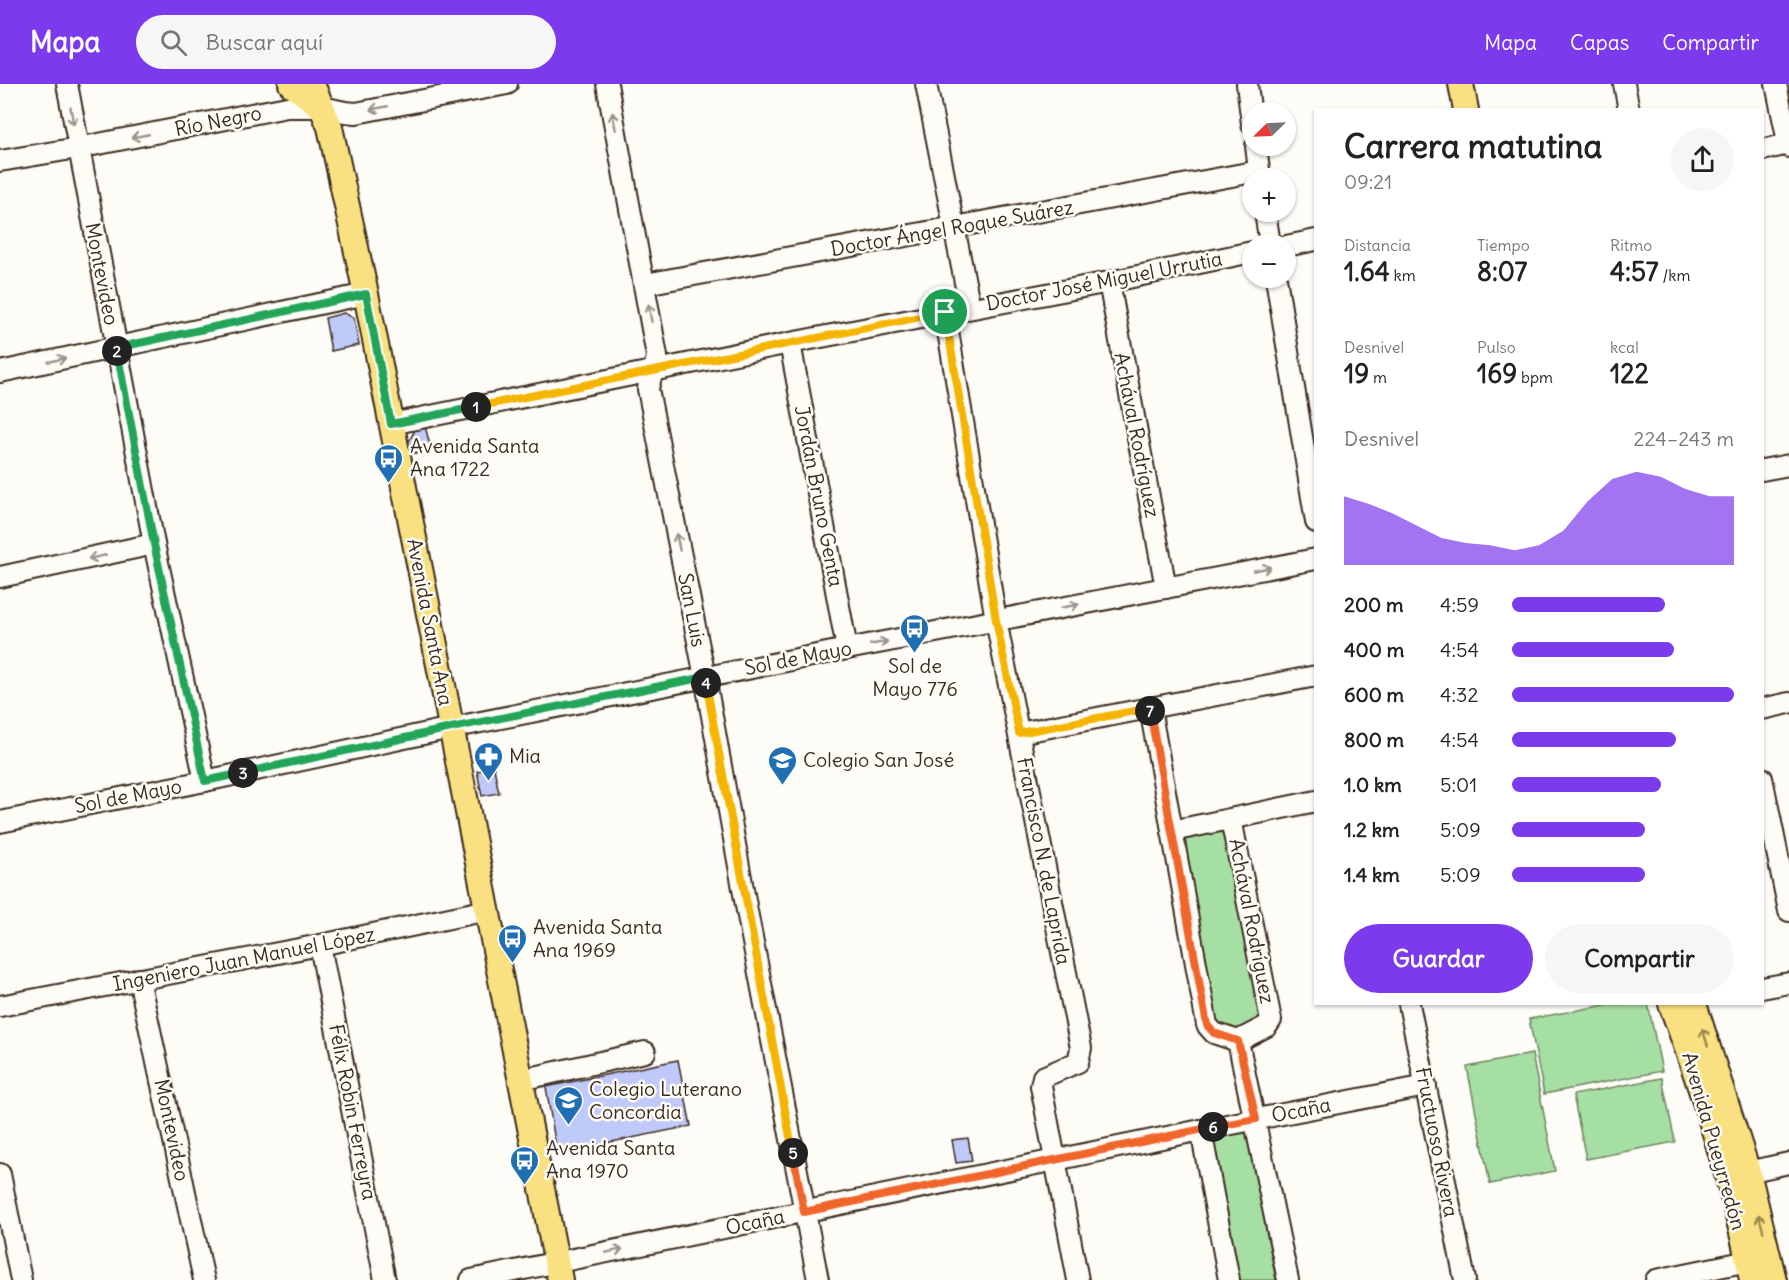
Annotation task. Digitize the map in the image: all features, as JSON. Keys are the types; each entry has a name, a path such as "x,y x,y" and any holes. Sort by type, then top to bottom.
{"main road":[{"path":"291,84 322,107"},
{"name":"Avenida Santa Ana","path":"312,84 330,127 366,294 558,1271"},
{"path":"1461,84 1466,108"},
{"name":"Avenida Pueyrredón","path":"1671,1005 1700,1085 1738,1174 1750,1270"},
{"name":"Avenida Pueyrredón","path":"1694,1005 1738,1174 1774,1280"}],"street":[{"name":"Montevideo","path":"67,84 154,544 205,781"},
{"name":"Río Negro","path":"0,161 287,107 322,107 356,113 436,91 507,84"},
{"name":"San Luis","path":"607,84 657,356 656,370 649,382 648,390 705,677 818,1280"},
{"path":"926,84 970,308"},
{"path":"1247,84 1249,102"},
{"path":"1624,84 1629,108"},
{"path":"1764,150 1789,145 1776,84"},
{"name":"Doctor Ángel Roque Suárez","path":"645,284 954,227 1242,178"},
{"path":"1296,244 1314,240"},
{"name":"Doctor José Miguel Urrutia","path":"391,424 1242,254"},
{"name":"Achával Rodríguez","path":"1108,282 1166,588"},
{"path":"1278,288 1314,510"},
{"path":"0,372 366,294"},
{"name":"Francisco N. de Laprida","path":"945,312 996,620 1081,1048 1078,1062 1043,1077 1041,1086 1078,1280"},
{"name":"Jordán Bruno Genta","path":"790,343 847,649"},
{"path":"1764,470 1789,465"},
{"path":"0,577 154,544"},
{"name":"Sol de Mayo","path":"0,822 705,677 1314,559"},
{"path":"1019,733 1314,676"},
{"path":"1764,709 1789,703"},
{"path":"1150,708 1207,1025 1214,1033 1238,1041 1288,1280"},
{"path":"1764,788 1789,911"},
{"path":"1173,831 1314,801"},
{"name":"Achával Rodríguez","path":"1231,819 1271,1020 1267,1026 1238,1041"},
{"name":"Ingeniero Juan Manuel López","path":"0,1006 320,945 488,910"},
{"name":"Félix Robin Ferreyra","path":"320,945 386,1280"},
{"name":"Montevideo","path":"139,980 204,1280"},
{"path":"1764,988 1789,983"},
{"name":"Fructuoso Rivera","path":"1409,1005 1465,1280"},
{"path":"521,1080 645,1052"},
{"name":"Ocaña","path":"471,1280 558,1271 804,1212 1426,1086"},
{"path":"1201,1130 1229,1280"},
{"path":"1738,1174 1789,1163"},
{"path":"0,1174 21,1280"},
{"path":"1656,1280 1750,1270"}],"green space":[{"path":"1227,823 1267,1017 1238,1036 1212,1020 1177,833"},
{"path":"1606,1005 1648,1005 1662,1071 1544,1094 1529,1019"},
{"path":"1532,1054 1555,1171 1490,1184 1467,1067"},
{"path":"1662,1078 1675,1142 1586,1159 1573,1095"},
{"path":"1247,1131 1276,1280 1234,1280 1210,1139"}],"building":[{"path":"344,313 354,318 359,345 331,351 325,318"},
{"path":"425,426 431,449 411,454 408,443 416,428"},
{"name":"Mia","path":"494,768 499,793 482,796 477,771"},
{"path":"678,1060 691,1126 557,1153 546,1087"},
{"path":"968,1138 972,1161 956,1163 952,1140"}],"place":[{"name":"Avenida Santa Ana 1722","path":"389,484"},
{"name":"Sol de Mayo 776","path":"915,654"},
{"name":"Mia","path":"488,782"},
{"name":"Colegio San José","path":"782,786"},
{"name":"Avenida Santa Ana 1969","path":"512,964"},
{"name":"Colegio Luterano Concordia","path":"568,1126"},
{"name":"Avenida Santa Ana 1970","path":"525,1186"}],"route":[{"path":"366,294 391,424 945,312 996,620 1019,733 1150,708 1207,1025 1214,1033 1238,1041 1256,1119 804,1212 705,677 205,781 154,544 116,348 366,294"}]}
